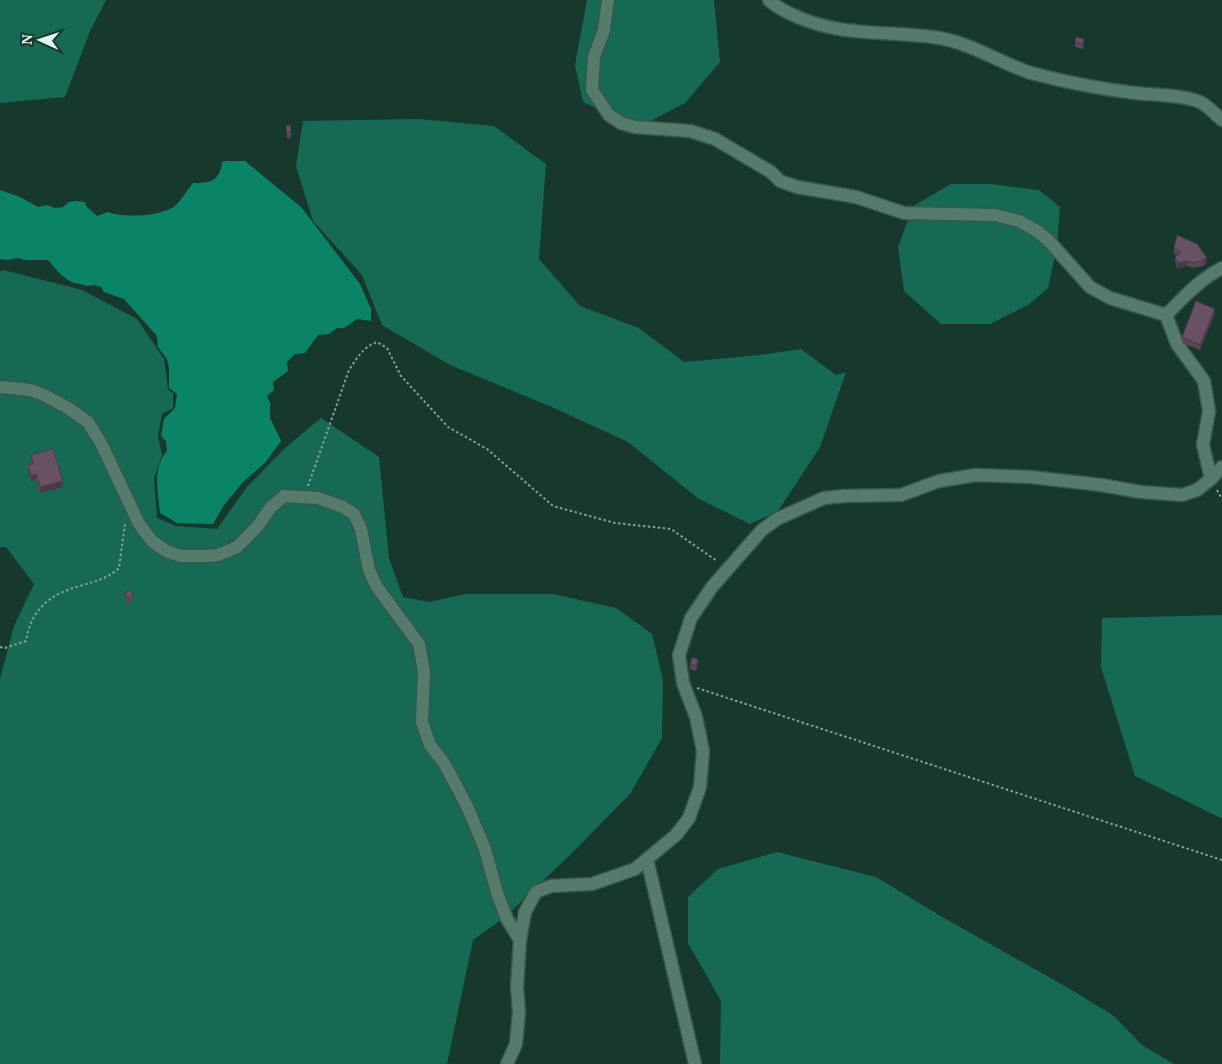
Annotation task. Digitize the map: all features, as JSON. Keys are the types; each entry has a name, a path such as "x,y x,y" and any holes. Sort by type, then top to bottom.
{"street":[{"path":"608,0 604,30 594,58 592,90 609,115 621,123 635,127 690,131 715,139 771,172 780,181 796,187 856,197 904,213 995,215 1019,221 1048,240 1090,287 1110,298 1166,315"},
{"path":"769,0 775,6 822,26 856,32 940,38 970,47 1008,65 1031,73 1132,92 1189,99 1202,103 1222,120"},
{"path":"1166,315 1195,287 1212,273 1222,268"},
{"path":"1166,315 1177,344 1204,381 1209,411 1203,445 1212,479"},
{"path":"0,387 31,390 46,396 88,422 102,445 139,524 152,541 166,551 182,556 218,555 237,547 257,527 271,507 284,496 318,498 343,507 354,514 361,529 369,570 377,588 419,644 424,672 422,722 430,745 444,763 467,806 486,849 498,896 507,919 520,940"},
{"path":"507,1064 516,1044 519,1012 517,987 520,940 525,912 536,892 551,886 592,884 635,869 676,835 689,818 700,787 703,752 696,717 683,683 679,655 691,618 712,587 762,530 777,519 824,498 901,495 939,481 976,475 1031,477 1102,485 1141,492 1182,495 1197,490 1212,479 1222,467"},
{"path":"647,859 695,1064"}],"path":[{"path":"303,498 349,370 359,354 370,344 378,342 387,348 401,376 448,426 487,448 553,506 615,522 671,529 728,569"},
{"path":"0,647 5,648 26,641 28,629 36,610 42,604 78,586 101,581 111,576 119,568 125,522"},
{"path":"683,683 1222,860"}],"shaded area":[{"path":"0,0 106,0 90,31 65,97 0,103"},
{"path":"587,0 714,0 720,62 685,103 639,127 583,102 575,65"},
{"path":"418,119 494,126 546,164 539,259 580,306 639,328 684,362 801,349 836,375 846,372 820,447 778,511 750,524 699,499 628,442 552,407 450,365 382,325 362,275 313,221 296,166 303,121"},
{"path":"245,161 301,207 360,284 371,309 371,321 357,319 344,328 337,328 329,334 318,335 305,353 295,354 287,362 288,371 273,382 274,390 267,396 270,403 270,418 281,441 265,463 243,482 224,505 213,524 177,523 160,513 158,497 159,465 167,451 166,441 161,436 164,419 175,408 177,394 169,388 167,359 158,347 157,336 124,299 104,292 101,287 94,285 86,286 70,281 48,260 0,259 0,190 20,197 38,207 47,205 55,208 63,207 69,202 76,201 85,202 86,206 97,216 108,212 133,216 153,214 170,209 176,205 193,183 204,183 213,180 219,174 222,162"},
{"path":"951,184 991,184 1039,190 1060,207 1057,246 1048,288 1028,305 990,324 941,324 904,291 898,247 913,206"},
{"path":"3,270 82,290 137,319 164,359 168,390 173,393 173,408 162,414 158,436 162,455 154,478 157,518 176,526 217,529 247,487 285,448 321,418 379,457 389,558 403,597 430,602 465,594 553,594 616,608 652,634 663,680 662,738 630,794 505,917 473,940 447,1064 0,1064 0,679 14,626 34,584 6,547 0,547 0,272"},
{"path":"1222,615 1221,818 1135,776 1101,667 1102,618"},
{"path":"777,852 876,877 1114,1016 1142,1045 1174,1064 720,1064 721,1001 688,943 688,897 718,869"}],"building":[{"path":"1076,37 1084,39 1083,44 1075,42"},
{"path":"290,125 291,132 287,133 286,126"},
{"path":"1177,235 1197,244 1207,258 1192,263 1187,261 1177,263 1175,256 1180,254 1174,248"},
{"path":"1196,301 1215,309 1200,345 1182,337"},
{"path":"53,449 63,481 40,487 36,474 31,476 29,469 28,465 33,464 31,455"},
{"path":"126,591 133,591 132,598 126,598"},
{"path":"693,657 698,660 696,666 690,664"}]}
